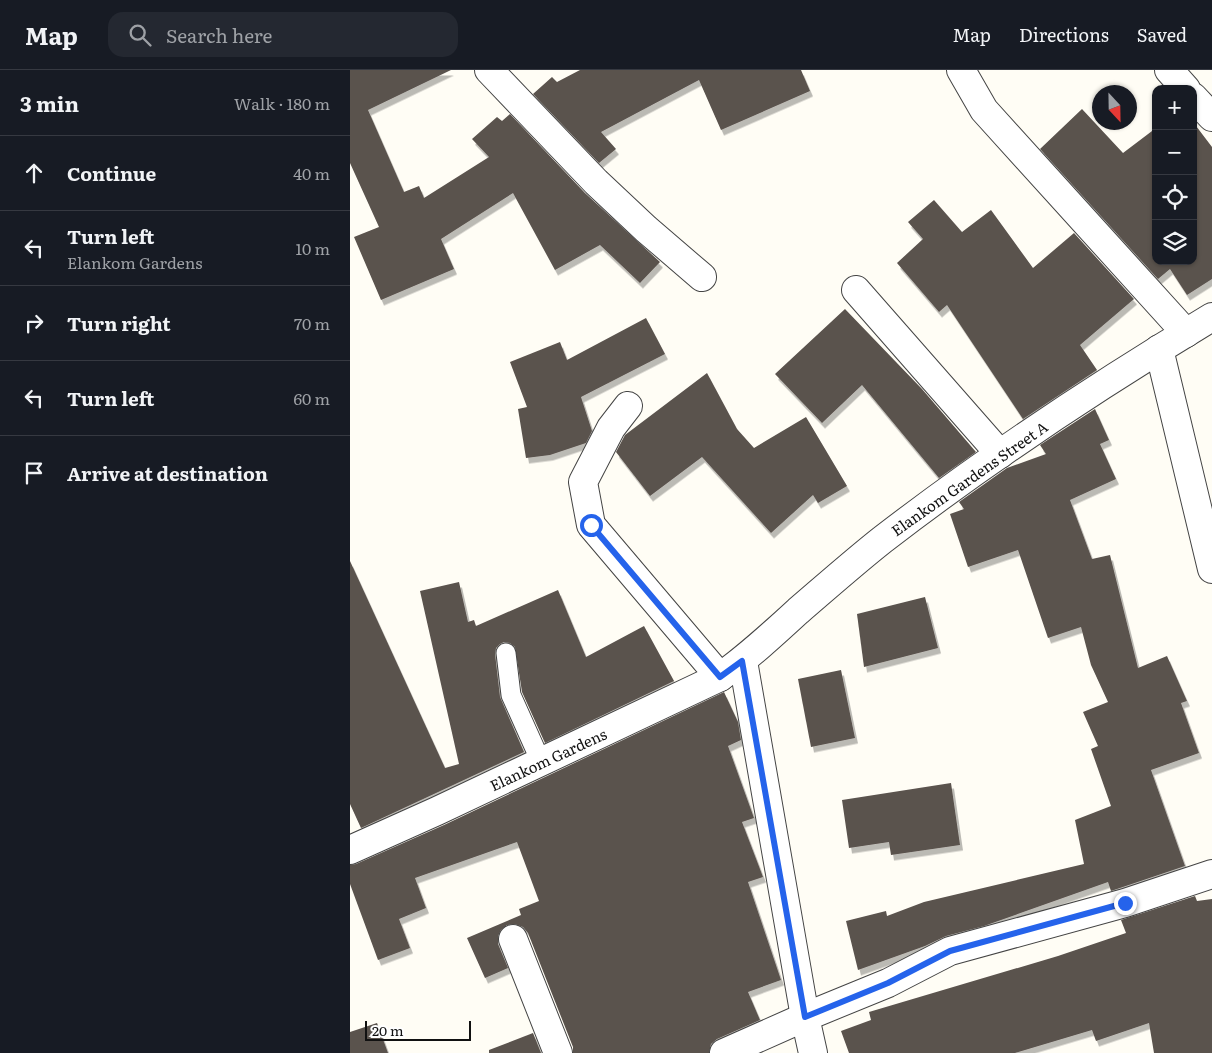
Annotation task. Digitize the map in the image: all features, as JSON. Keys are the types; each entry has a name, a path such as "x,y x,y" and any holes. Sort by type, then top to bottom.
{"street":[{"path":"489,70 596,182 646,229 702,277"},
{"path":"961,70 984,110 1186,333"},
{"path":"1169,70 1182,85"},
{"path":"1197,101 1212,118"},
{"path":"856,290 1000,454"},
{"name":"Elankom Gardens Street A","path":"742,661 845,570 909,520 1000,454 1159,349 1212,317"},
{"path":"1159,349 1212,569"},
{"path":"628,406 612,428 583,482 591,525 720,677"},
{"path":"742,661 813,1053"},
{"name":"Elankom Gardens","path":"350,850 438,811 720,677 742,661"},
{"path":"724,1053 888,983 950,951 1125,903 1212,874"},
{"path":"513,939 558,1053"}],"lane":[{"path":"506,653 511,695 541,762"}],"building":[{"path":"350,70 451,70 368,110 404,192 419,186 424,198 489,157 472,139 497,117 502,121 510,114 585,193 660,262 640,283 600,245 555,270 513,193 441,239 454,269 381,300 354,237 379,227 350,163"},
{"path":"580,70 801,70 810,91 721,130 699,80 601,132 616,149 599,163 533,94 552,77 557,82"},
{"path":"1082,109 1092,120 1092,130 1102,130 1123,153 1152,131 1152,265 1197,265 1197,127 1212,147 1212,279 1187,295 1170,269 1158,279 1040,149"},
{"path":"934,200 962,232 991,210 1033,268 1074,233 1134,299 1080,345 1097,370 1023,419 947,305 939,312 897,263 923,239 908,222"},
{"path":"845,309 922,389 976,452 939,478 862,385 822,423 775,374"},
{"path":"646,318 665,354 581,397 592,431 586,443 550,455 526,458 518,409 527,407 510,362 560,342 567,360"},
{"path":"707,373 737,429 754,448 806,417 847,486 818,503 813,495 771,533 702,457 650,496 616,452 625,435"},
{"path":"1095,409 1109,440 1100,444 1116,479 1070,500 1092,559 1110,555 1138,668 1167,656 1187,701 1181,703 1199,753 1151,770 1185,866 1111,891 1108,882 984,926 946,936 925,946 858,970 846,921 886,911 887,916 924,902 1084,864 1075,820 1111,806 1091,749 1098,746 1083,712 1108,702 1091,665 1081,627 1048,638 1018,550 968,567 950,514 964,509 959,502 1007,468 1046,454 1040,445"},
{"path":"350,561 445,768 459,764 420,591 459,582 468,622 474,620 476,626 558,590 586,657 644,626 674,681 545,743 522,692 515,647 510,643 504,642 496,648 495,654 500,697 524,752 361,828 350,804"},
{"path":"925,597 938,648 864,667 857,614"},
{"path":"841,670 855,738 811,747 798,679"},
{"path":"724,692 738,722 741,740 728,746 754,818 742,822 763,877 748,882 781,980 748,992 760,1020 717,1039 711,1044 709,1053 573,1053 573,1047 528,933 523,927 515,924 507,925 501,930 498,936 498,944 508,968 485,978 467,938 521,915 519,909 539,901 517,842 415,878 426,908 399,919 410,948 378,960 350,884 350,865 444,825"},
{"path":"951,783 960,845 891,855 889,842 849,848 842,800"},
{"path":"1195,896 1197,901 1212,899 1212,1053 1154,1053 1149,1023 1096,1041 1092,1030 1015,1053 849,1053 841,1031 871,1020 869,1012 1058,956 1126,933 1121,920"},
{"path":"377,1023 388,1053 350,1053 350,1032"},
{"path":"533,1033 541,1053 489,1053 489,1050"}],"route":[{"path":"591,525 720,677 742,661 805,1017 888,983 950,951 1125,903"}]}
